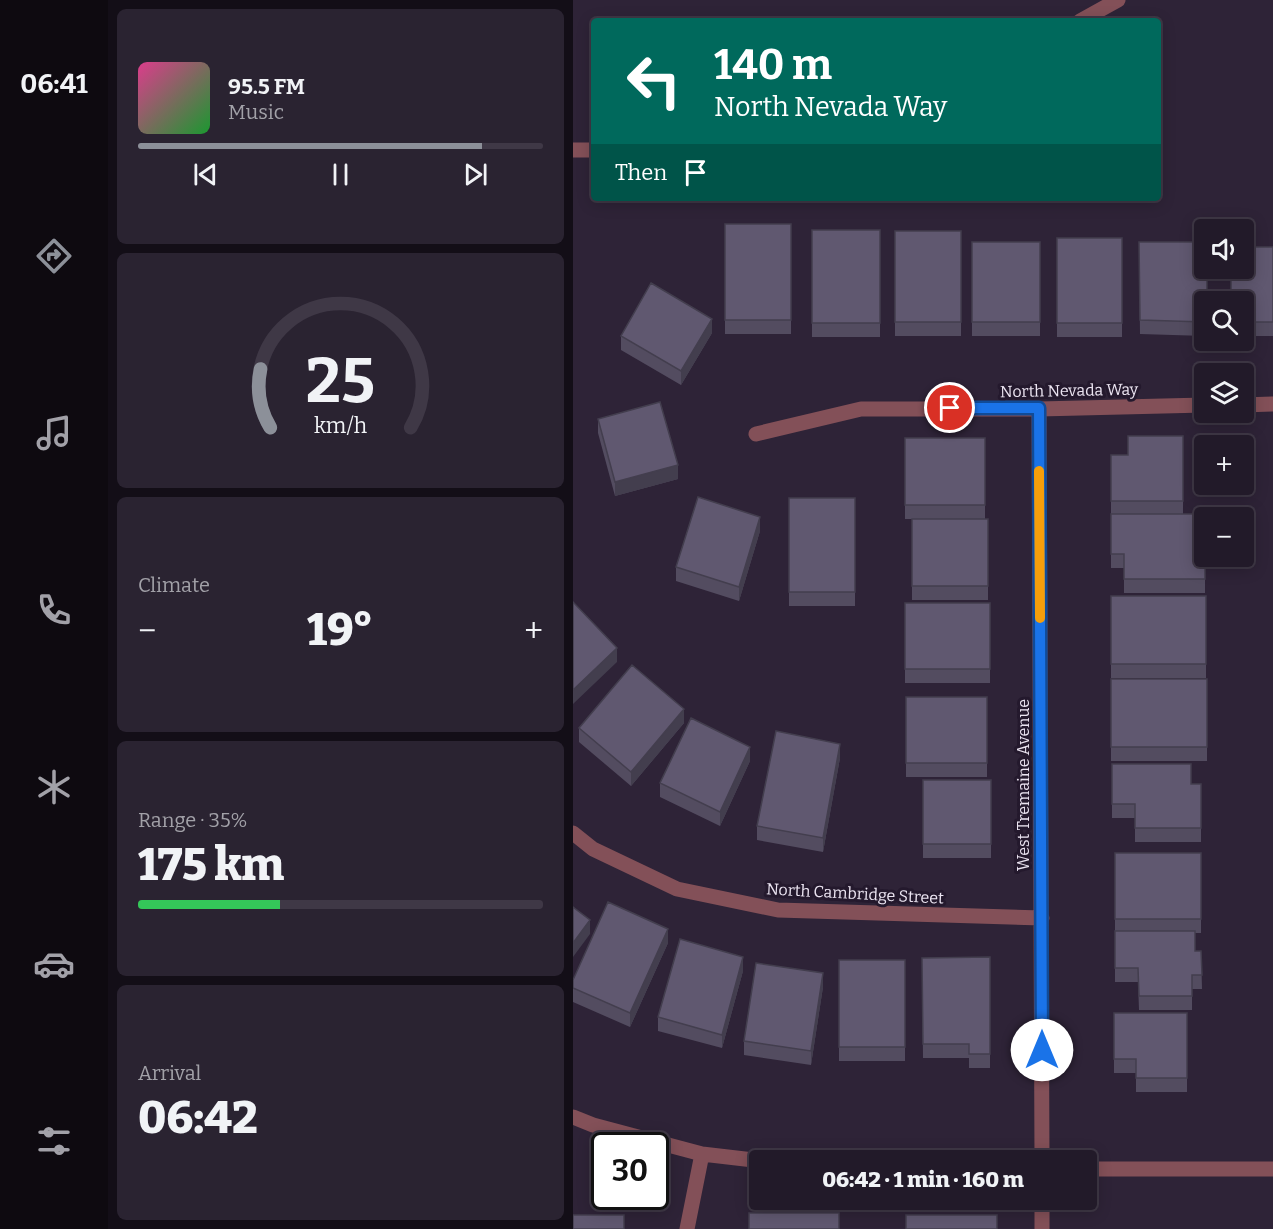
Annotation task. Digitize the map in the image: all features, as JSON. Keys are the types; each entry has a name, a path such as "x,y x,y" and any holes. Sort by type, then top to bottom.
{"street":[{"path":"1085,18 1118,0"},
{"path":"573,150 591,150"},
{"path":"1254,405 1273,404"},
{"name":"North Nevada Way","path":"756,434 861,408 1194,405"},
{"name":"West Tremaine Avenue","path":"1039,408 1042,1150"},
{"name":"North Cambridge Street","path":"573,834 593,849 677,889 778,910 1042,918"},
{"path":"573,1117 593,1125 702,1154 749,1159"},
{"path":"687,1229 702,1154"},
{"path":"1097,1169 1273,1169"},
{"path":"1042,1210 1042,1229"}],"building":[{"path":"725,224 791,224 791,320 725,320"},
{"path":"812,230 880,230 880,323 812,323"},
{"path":"895,231 961,231 961,322 895,322"},
{"path":"1057,238 1122,238 1122,323 1057,323"},
{"path":"972,242 1040,242 1040,322 972,322"},
{"path":"1139,242 1194,242 1194,279 1207,279 1207,291 1194,291 1194,322 1140,320"},
{"path":"1254,247 1273,247 1273,322 1254,322 1254,291 1231,291 1231,279 1254,279"},
{"path":"651,283 712,319 681,371 621,336"},
{"path":"660,402 678,465 615,482 598,419"},
{"path":"1128,436 1183,436 1183,501 1111,501 1111,455 1128,455"},
{"path":"905,438 985,438 985,505 905,505"},
{"path":"698,497 760,517 739,587 676,567"},
{"path":"789,498 855,498 855,592 789,592"},
{"path":"1111,514 1194,514 1194,567 1205,567 1205,579 1124,579 1124,554 1111,554"},
{"path":"912,519 988,519 988,586 912,586"},
{"path":"1111,596 1206,596 1206,664 1111,664"},
{"path":"573,602 617,648 573,690"},
{"path":"905,603 990,603 990,669 905,669"},
{"path":"632,665 684,709 631,772 579,728"},
{"path":"1111,679 1207,679 1207,747 1111,747"},
{"path":"906,697 987,697 987,763 906,763"},
{"path":"691,718 750,747 720,812 660,783"},
{"path":"776,731 840,744 823,838 757,826"},
{"path":"1112,764 1191,764 1191,784 1201,784 1201,828 1135,828 1135,804 1112,804"},
{"path":"923,780 991,780 991,844 923,844"},
{"path":"1115,853 1201,853 1201,919 1115,919"},
{"path":"608,902 668,929 630,1013 573,988 573,980"},
{"path":"573,907 590,920 573,943"},
{"path":"1115,931 1195,931 1195,951 1201,951 1202,975 1192,975 1192,996 1139,996 1138,968 1115,968"},
{"path":"680,939 743,957 722,1035 658,1017"},
{"path":"990,957 990,1054 969,1054 969,1044 923,1044 922,958"},
{"path":"839,960 905,960 905,1047 839,1047"},
{"path":"756,963 823,973 811,1051 744,1041"},
{"path":"1114,1013 1187,1013 1187,1078 1136,1078 1136,1059 1114,1059"},
{"path":"749,1213 839,1213 839,1229 749,1229"},
{"path":"573,1215 624,1215 624,1229 573,1229"},
{"path":"906,1215 997,1215 997,1229 906,1229"}],"slow traffic":[{"path":"1039,471 1040,618"}],"route":[{"path":"950,408 1039,408 1042,1050"}]}
